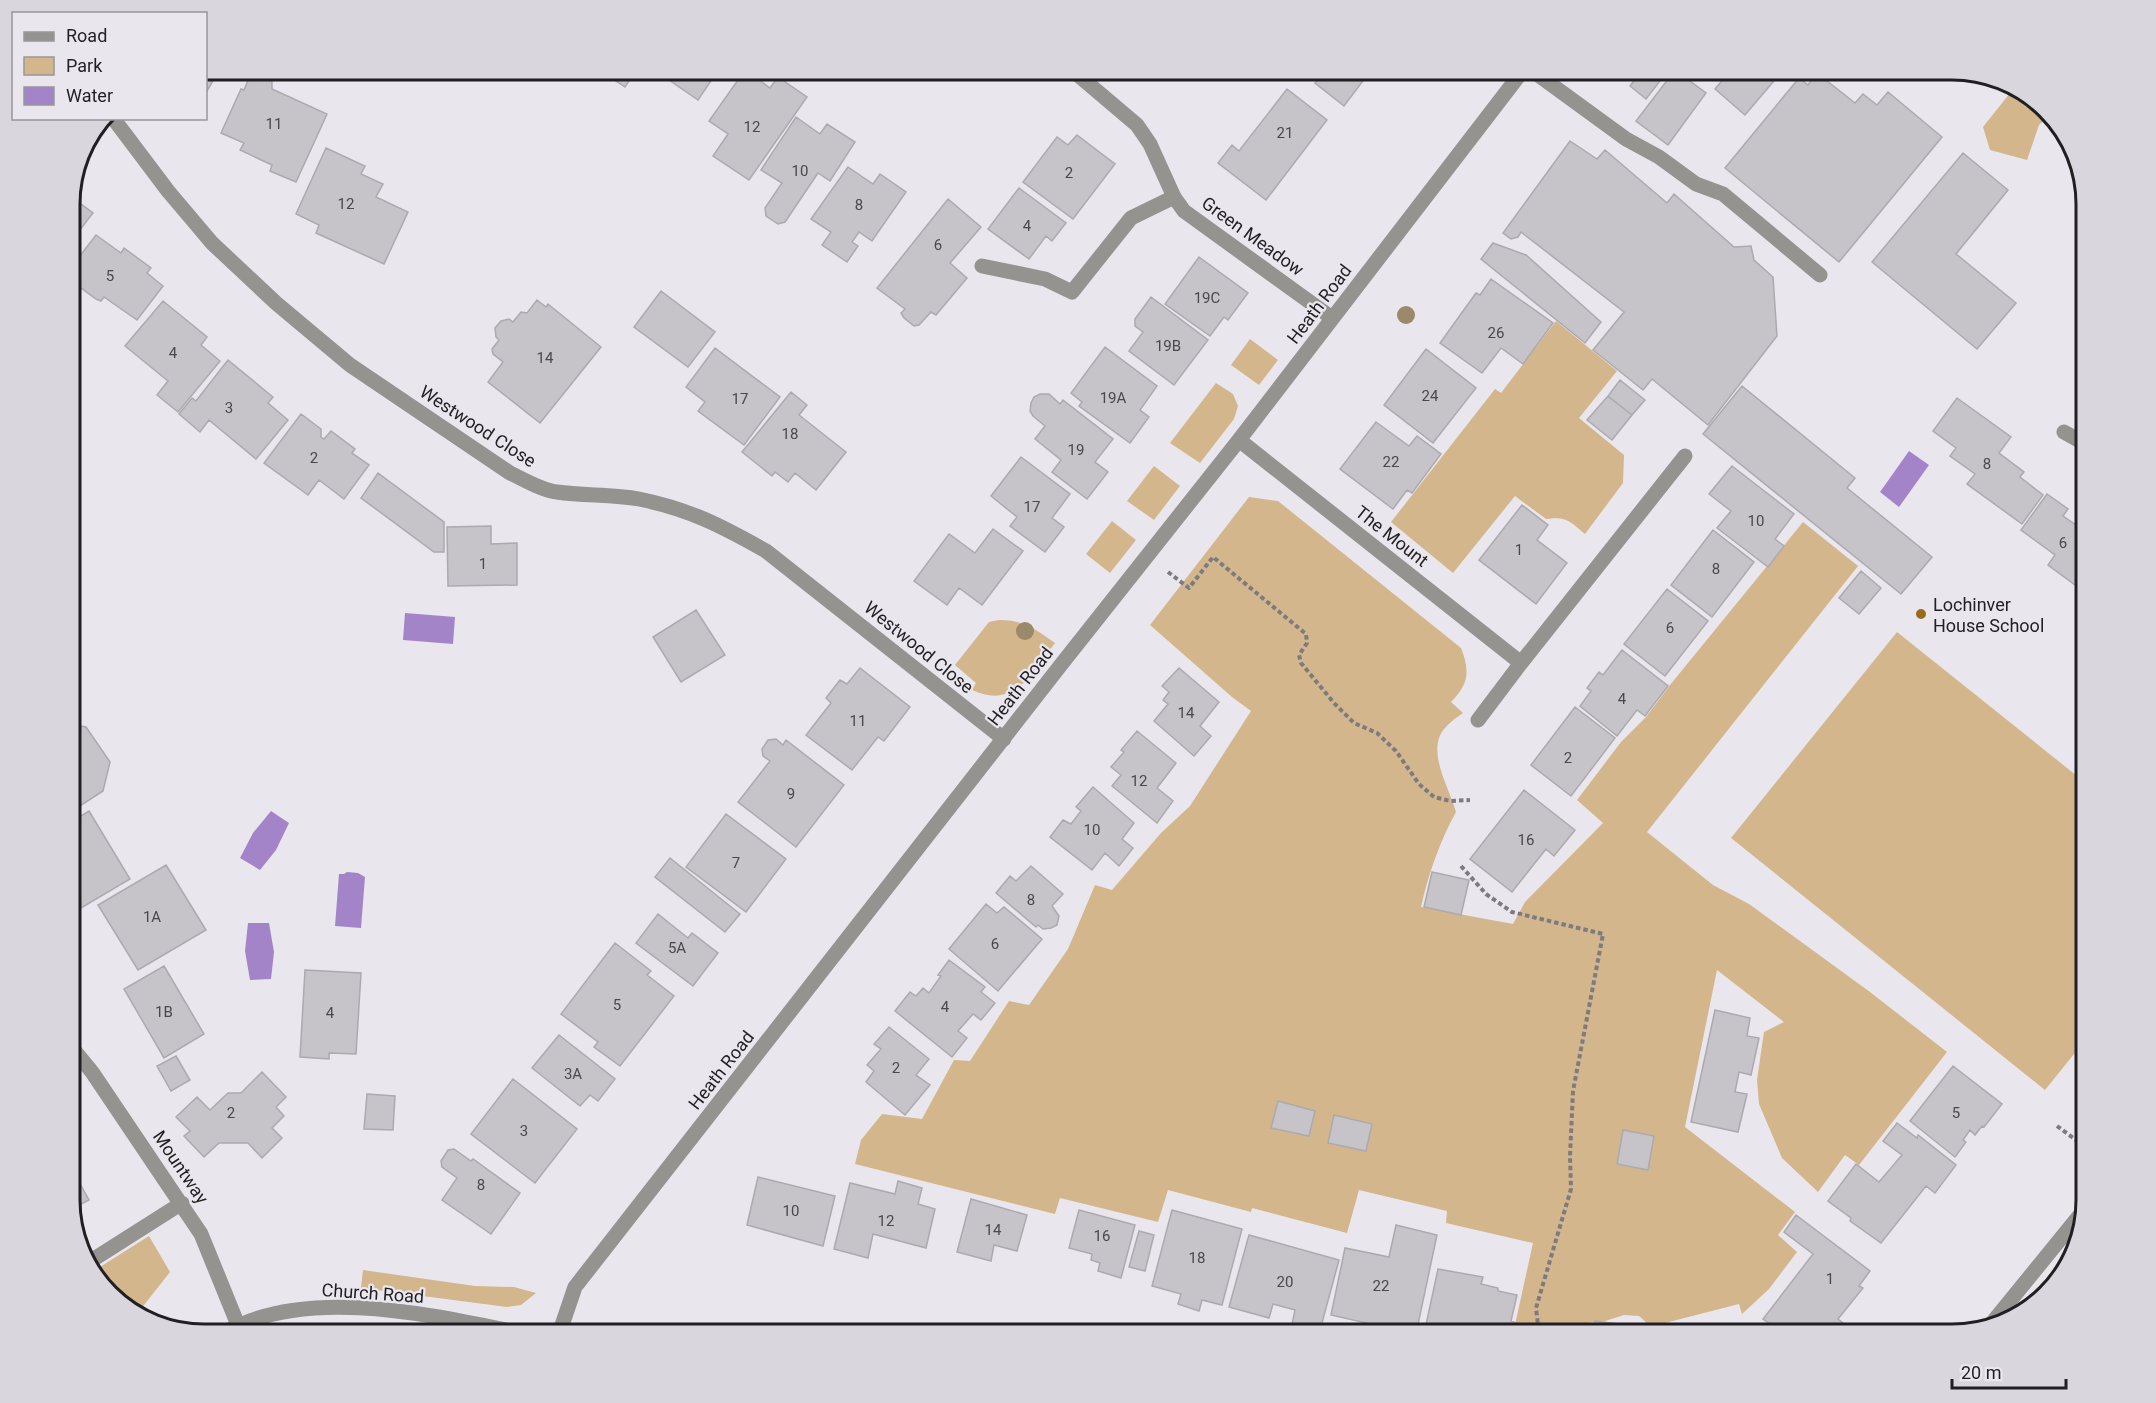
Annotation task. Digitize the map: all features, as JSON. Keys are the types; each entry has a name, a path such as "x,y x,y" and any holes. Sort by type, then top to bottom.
{"street":[{"name":"Green Meadow","path":"1084,80 1137,125 1150,144 1174,196 1184,211 1332,318"},
{"name":"Heath Road","path":"562,1324 575,1287 1239,440 1516,80"},
{"path":"1545,80 1626,140 1659,158 1696,184 1723,194 1820,275"},
{"name":"Westwood Close","path":"115,120 168,191 212,243 276,303 350,365 510,473 536,485 555,492 638,499 690,512 766,550 1004,739"},
{"path":"982,266 1045,279 1071,292 1131,218 1174,196"},
{"path":"2064,432 2076,439"},
{"name":"The Mount","path":"1239,440 1521,663"},
{"path":"1478,720 1685,456"},
{"name":"Mountway","path":"80,1057 182,1203 201,1234 238,1324"},
{"path":"94,1258 182,1203"},
{"path":"1999,1314 2074,1222"},
{"name":"Church Road","path":"238,1324 306,1308 343,1307 404,1312 470,1324"}],"path":[{"path":"1168,572 1189,588 1213,557 1306,634 1307,642 1299,655 1300,663 1354,723 1377,733 1396,751 1419,784 1434,797 1450,801 1470,800"},
{"path":"1461,866 1486,894 1512,912 1603,934 1573,1091 1571,1189 1536,1308 1538,1324"},
{"path":"2057,1125 2076,1140"}],"green space":[{"path":"2010,94 2034,110 2044,120 2039,125 2027,160 1990,150 1983,127"},
{"path":"1556,321 1617,371 1579,418 1624,455 1623,483 1585,534 1567,520 1546,519 1515,496 1453,573 1391,522 1495,389 1501,393"},
{"path":"1250,339 1278,360 1259,385 1231,365"},
{"path":"1216,383 1233,394 1238,406 1234,419 1200,463 1170,443"},
{"path":"1154,466 1180,486 1154,520 1127,501"},
{"path":"1249,497 1278,501 1461,648 1466,664 1466,677 1461,689 1451,702 1463,713 1445,728 1439,737 1437,747 1441,770 1456,812 1435,858 1421,907 1513,924 1525,902 1603,823 1577,800 1621,742 1646,717 1803,522 1858,566 1647,832 1713,885 1749,904 1870,992 1947,1052 1859,1165 1845,1155 1818,1192 1782,1158 1759,1104 1757,1080 1764,1032 1784,1022 1717,970 1685,1127 1795,1212 1778,1235 1797,1252 1769,1289 1742,1314 1739,1304 1661,1324 1648,1324 1639,1316 1624,1315 1587,1324 1515,1324 1533,1243 1446,1223 1447,1211 1359,1190 1347,1233 1252,1208 1251,1212 1168,1190 1158,1222 1060,1198 1055,1214 855,1164 861,1140 882,1114 922,1119 954,1060 970,1061 1009,1001 1029,1005 1068,949 1095,885 1112,890 1161,833 1190,806 1251,711 1150,625"},
{"path":"1112,521 1136,540 1110,573 1086,554"},
{"path":"999,620 1022,624 1055,643 1021,685 1011,692 987,695 972,690 976,683 955,665 989,622"},
{"path":"1897,632 2076,775 2076,1052 2045,1090 1731,838"},
{"path":"149,1236 170,1272 142,1307 122,1293 100,1267"},
{"path":"363,1270 475,1286 514,1287 536,1293 521,1305 507,1307 361,1288"}],"water":[{"path":"1909,451 1929,465 1899,507 1880,492"},
{"path":"405,613 455,617 453,644 403,640"},
{"path":"271,811 289,823 276,850 260,870 240,858 253,833"},
{"path":"358,873 365,877 361,928 335,926 339,874"},
{"path":"248,923 269,923 274,952 271,979 250,980 245,951"}],"building":[{"path":"207,80 214,80 207,91"},
{"path":"248,80 272,80 272,89 327,114 296,182 270,171 272,165 240,150 244,143 221,133 241,89 244,90"},
{"path":"614,80 630,80 625,87"},
{"path":"669,80 712,80 698,100"},
{"path":"738,80 759,80 770,88 776,80 782,80 807,97 749,180 713,156 728,134 709,121"},
{"path":"1317,80 1364,80 1344,106 1315,83"},
{"path":"1635,80 1660,81 1646,99 1630,86"},
{"path":"1667,80 1688,80 1706,93 1668,145 1636,121"},
{"path":"1723,80 1775,80 1745,115 1715,89"},
{"path":"1797,80 1808,85 1812,80 1826,80 1855,103 1863,94 1877,105 1888,92 1942,137 1839,262 1725,168"},
{"path":"1287,89 1327,120 1266,200 1218,163 1232,145 1239,151"},
{"path":"796,117 820,134 827,124 855,142 830,181 818,173 785,222 778,224 766,216 765,208 782,183 761,170"},
{"path":"1077,135 1115,164 1073,219 1023,182 1057,137 1068,145"},
{"path":"1570,141 1597,159 1605,150 1667,203 1674,194 1734,247 1751,246 1754,260 1773,277 1777,336 1708,425 1652,379 1643,390 1593,350 1624,312 1521,232 1518,237 1511,239 1503,233"},
{"path":"326,148 365,166 361,174 383,184 376,197 408,212 384,264 316,233 319,225 296,214"},
{"path":"1963,153 2008,190 1956,254 2016,303 1977,349 1872,262"},
{"path":"848,167 873,184 880,174 906,192 872,241 859,232 852,242 858,246 847,262 822,245 831,232 811,219"},
{"path":"1019,188 1066,223 1052,241 1046,236 1029,259 988,229"},
{"path":"948,199 981,227 950,263 967,278 936,315 931,312 919,325 914,326 901,313 905,309 877,288"},
{"path":"80,203 93,213 80,230"},
{"path":"96,235 121,253 124,248 151,268 147,273 163,286 137,320 104,297 101,301 96,299 80,287 80,256"},
{"path":"1493,243 1526,255 1601,322 1585,343 1481,259"},
{"path":"1199,257 1248,293 1228,320 1224,317 1210,336 1165,304"},
{"path":"1491,279 1553,323 1523,364 1501,348 1482,373 1440,343 1476,293 1480,295"},
{"path":"661,291 715,332 688,367 634,327"},
{"path":"1151,297 1208,340 1174,385 1129,351 1143,332 1135,326 1135,319"},
{"path":"537,300 546,307 548,304 601,347 540,423 488,382 503,362 493,354 492,349 499,340 496,337 495,328 501,321 509,319 513,322 521,312 527,313"},
{"path":"163,301 207,337 201,345 220,361 178,412 157,395 168,381 125,346"},
{"path":"1105,347 1157,386 1140,410 1149,417 1130,443 1079,406 1082,402 1071,393"},
{"path":"715,348 780,397 744,445 698,411 705,402 686,387"},
{"path":"1426,349 1476,388 1433,443 1384,405"},
{"path":"228,360 273,397 268,403 288,420 256,459 209,420 200,432 179,414 192,398 196,401"},
{"path":"1620,380 1645,400 1632,415 1608,396"},
{"path":"1742,386 1855,478 1847,488 1932,557 1901,594 1703,434"},
{"path":"791,392 807,405 799,415 846,452 816,490 795,473 788,482 775,472 772,476 742,452"},
{"path":"1049,394 1060,404 1063,400 1113,439 1095,462 1108,472 1087,499 1052,472 1061,460 1035,439 1045,426 1030,411 1034,397"},
{"path":"1608,396 1632,415 1612,440 1587,420"},
{"path":"1957,398 2011,437 1999,453 2024,472 2020,477 2043,495 2022,524 1967,484 1975,474 1950,456 1956,448 1933,431"},
{"path":"301,414 321,429 321,437 324,439 331,431 355,449 352,453 369,465 344,499 319,480 308,495 264,463"},
{"path":"1376,422 1409,446 1417,436 1441,454 1412,493 1407,490 1393,509 1340,469"},
{"path":"1021,457 1070,494 1052,518 1064,527 1045,552 1010,526 1017,517 991,496"},
{"path":"1732,466 1794,514 1775,539 1784,546 1768,567 1717,528 1731,511 1709,494"},
{"path":"378,473 444,522 444,552 434,552 361,498"},
{"path":"2047,494 2068,509 2063,516 2076,525 2076,586 2048,565 2055,555 2021,530"},
{"path":"1522,505 1548,525 1537,540 1567,563 1536,604 1479,560"},
{"path":"491,526 491,544 517,543 517,585 448,586 447,527"},
{"path":"993,529 1023,551 982,605 959,588 947,605 914,581 949,534 975,553"},
{"path":"1713,530 1754,562 1712,617 1671,585"},
{"path":"1861,571 1881,588 1859,614 1839,598"},
{"path":"1667,589 1708,621 1665,676 1624,644"},
{"path":"696,610 725,655 681,682 653,637"},
{"path":"1622,650 1668,686 1645,716 1637,710 1617,736 1580,706 1591,691 1587,688 1599,672 1603,675"},
{"path":"860,668 910,707 884,741 878,737 852,770 806,735 831,703 826,698 840,680 847,684"},
{"path":"1179,668 1219,702 1200,726 1211,736 1194,756 1154,721 1168,704 1163,700 1169,692 1162,686"},
{"path":"1575,707 1615,738 1571,796 1531,765"},
{"path":"80,726 86,727 110,762 103,791 80,806"},
{"path":"1137,731 1176,763 1157,788 1173,801 1157,823 1112,786 1121,775 1111,767 1124,752 1121,750"},
{"path":"776,739 783,745 786,740 844,785 796,847 738,802 770,761 763,756 762,749 768,740"},
{"path":"1093,787 1134,823 1122,839 1133,848 1119,866 1105,853 1092,870 1050,837 1063,820 1071,824 1081,811 1076,807"},
{"path":"1524,790 1575,830 1554,856 1546,849 1512,892 1470,859"},
{"path":"89,811 130,879 81,908 80,906 80,816"},
{"path":"726,814 786,859 746,912 686,867"},
{"path":"670,858 740,914 725,932 655,877"},
{"path":"166,865 206,930 138,970 98,905"},
{"path":"1031,866 1063,894 1052,906 1059,916 1057,925 1051,928 1043,929 1038,925 1036,927 996,893 1010,876 1016,881"},
{"path":"1432,872 1469,880 1461,915 1424,907"},
{"path":"986,904 997,913 1004,907 1042,939 998,991 949,949"},
{"path":"658,914 688,938 692,933 718,953 693,986 636,943"},
{"path":"615,943 651,971 647,975 674,996 620,1066 594,1047 598,1042 561,1014"},
{"path":"949,960 985,987 981,992 995,1003 981,1020 973,1014 958,1031 967,1038 952,1057 895,1011 910,992 916,996 923,988 929,993"},
{"path":"164,966 204,1034 164,1058 124,989"},
{"path":"305,970 361,973 356,1054 329,1053 329,1059 300,1057"},
{"path":"1715,1010 1750,1018 1747,1036 1759,1038 1751,1075 1739,1072 1735,1092 1747,1094 1738,1132 1691,1122"},
{"path":"889,1027 929,1059 916,1075 930,1085 905,1115 866,1082 874,1071 867,1065 881,1049 874,1044"},
{"path":"559,1035 615,1079 598,1101 590,1095 580,1106 532,1068"},
{"path":"176,1056 190,1080 171,1091 157,1066"},
{"path":"1953,1066 2002,1104 1975,1135 1970,1130 1963,1140 1966,1142 1955,1157 1910,1121"},
{"path":"262,1072 286,1097 276,1107 284,1116 272,1128 282,1138 262,1158 248,1143 219,1143 204,1157 184,1136 190,1131 176,1117 197,1097 210,1110 228,1093 241,1093"},
{"path":"513,1079 577,1129 535,1183 471,1134"},
{"path":"367,1094 395,1096 393,1130 364,1129"},
{"path":"1278,1101 1315,1111 1309,1136 1271,1128"},
{"path":"1334,1115 1372,1124 1366,1151 1328,1143"},
{"path":"1897,1123 1917,1138 1918,1135 1956,1165 1935,1193 1926,1186 1881,1243 1850,1221 1851,1218 1828,1201 1856,1164 1879,1182 1902,1155 1883,1141"},
{"path":"1623,1130 1654,1136 1648,1170 1617,1164"},
{"path":"454,1149 471,1161 473,1159 520,1193 491,1234 442,1200 457,1178 442,1167 441,1161 448,1150"},
{"path":"758,1177 835,1196 823,1246 747,1225"},
{"path":"898,1181 922,1188 918,1204 935,1209 926,1248 873,1234 868,1258 834,1249 850,1183 895,1194"},
{"path":"80,1184 89,1200 80,1205"},
{"path":"971,1199 1027,1215 1017,1251 994,1245 991,1261 957,1252"},
{"path":"1079,1210 1135,1225 1121,1278 1098,1271 1100,1263 1091,1260 1092,1254 1069,1248"},
{"path":"1172,1210 1242,1229 1222,1305 1202,1300 1199,1311 1178,1304 1181,1294 1152,1286"},
{"path":"1796,1215 1870,1271 1859,1286 1863,1288 1838,1319 1844,1324 1770,1324 1763,1319 1813,1254 1784,1232"},
{"path":"1396,1225 1437,1235 1418,1324 1371,1324 1331,1315 1345,1248 1389,1257"},
{"path":"1139,1231 1154,1235 1145,1271 1129,1267"},
{"path":"1249,1235 1339,1260 1322,1324 1292,1324 1295,1310 1273,1304 1269,1318 1229,1307"},
{"path":"1438,1269 1483,1277 1481,1284 1517,1295 1511,1321 1516,1324 1426,1324"},
{"path":"1595,1321 1619,1324 1595,1324"}],"place":[{"name":"Lochinver House School","path":"1921,614"}]}
